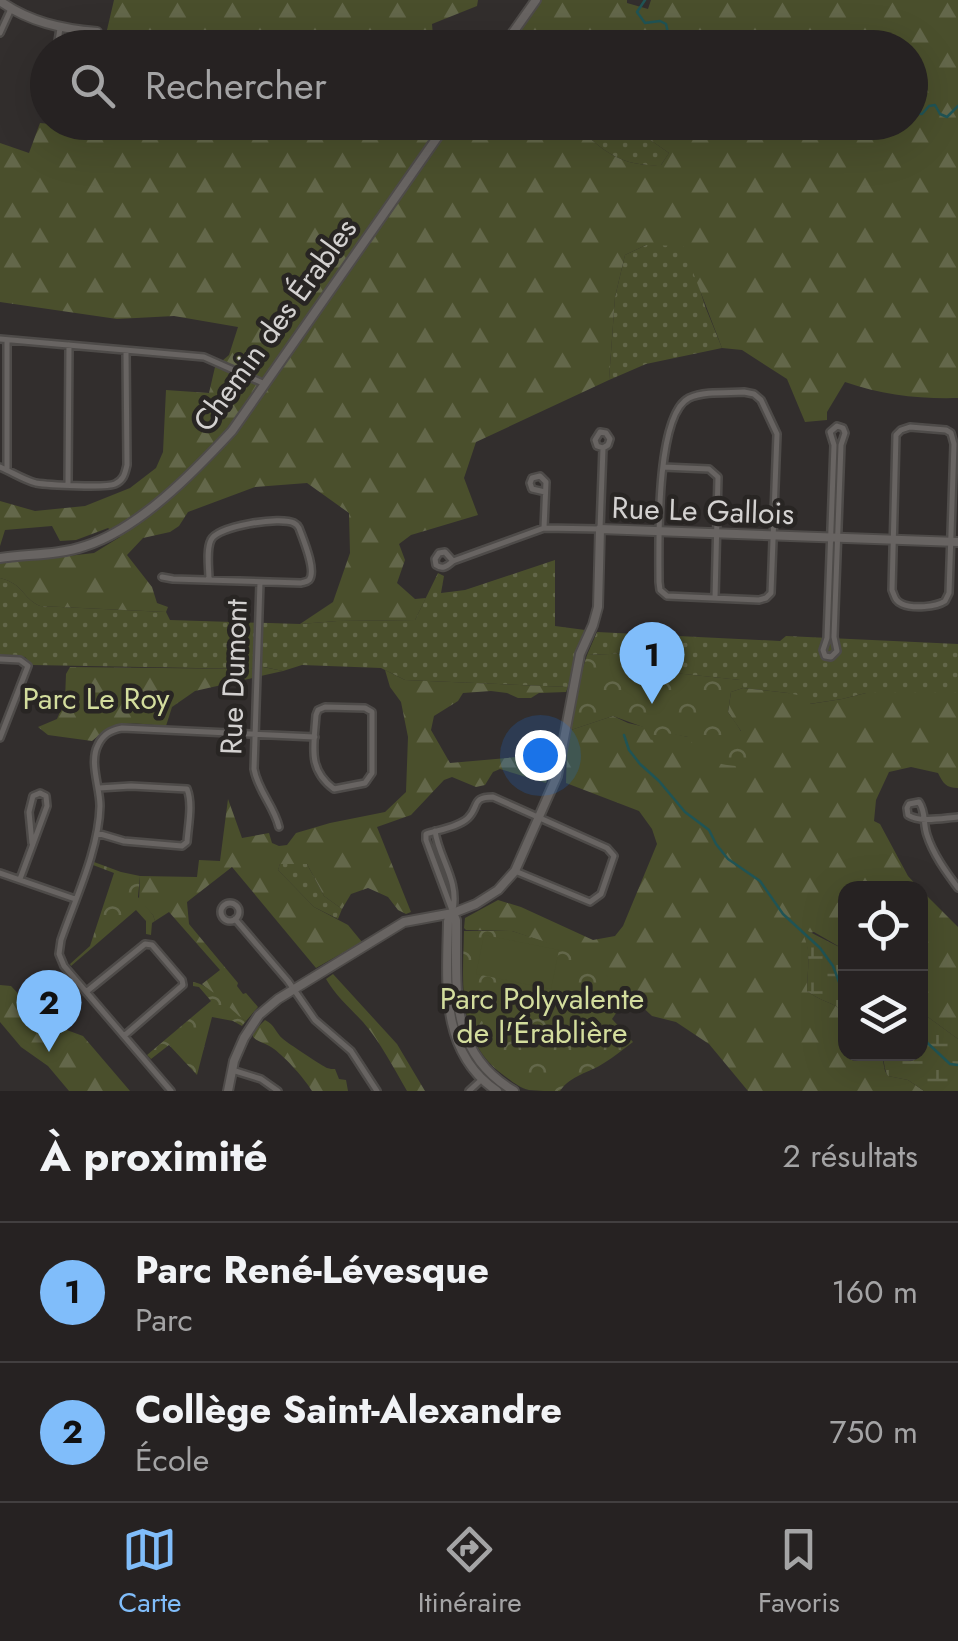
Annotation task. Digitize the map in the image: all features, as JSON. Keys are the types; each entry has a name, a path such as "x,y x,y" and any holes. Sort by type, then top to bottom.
{"street":[{"path":"515,30 536,0"},
{"path":"0,1 32,19 77,30"},
{"path":"0,33 11,9"},
{"name":"Chemin des Érables","path":"0,558 84,546 113,534 193,472 232,431 435,140"},
{"path":"126,350 127,464 120,482 110,486 33,482 4,468 4,339 204,357 265,384"},
{"path":"68,484 69,345"},
{"path":"748,392 758,396 777,434 769,596 759,600 663,594 659,582 660,531 663,467 678,409 694,396 748,392"},
{"path":"834,538 823,650 830,657 837,651 834,637 834,538 834,445 830,432 838,426 845,433 834,538"},
{"path":"906,428 940,428 953,438 954,542 946,602 937,606 904,605 896,601 892,590 893,540 896,435 906,428"},
{"path":"228,1091 240,1044 272,1003 406,921 453,913 490,896 515,871 557,776 580,654 597,614 603,448"},
{"path":"663,467 705,469 715,472 719,481 715,598"},
{"path":"544,528 545,492"},
{"path":"162,577 209,580 302,584 311,578 312,566 295,523 248,523 217,533 210,541 209,580"},
{"name":"Rue Le Gallois","path":"453,561 544,528 954,542"},
{"name":"Rue Dumont","path":"260,582 255,775 279,827"},
{"path":"0,659 23,662 28,669 0,738"},
{"path":"320,708 370,710 374,718 369,781 338,790 331,788 316,769 314,736 316,712 320,708"},
{"path":"171,1091 64,966 59,954 97,834 96,748 104,735 128,728 314,736"},
{"path":"97,834 124,841 182,846 187,842 190,795 184,788 99,788"},
{"path":"20,880 47,806 46,796 40,793 29,807 32,843"},
{"path":"453,913 426,834 466,819 479,799 492,797 607,848 614,862 601,894 587,901 515,871"},
{"path":"958,817 924,818 934,850 958,888"},
{"path":"435,830 452,878 455,903 448,921 449,1012 461,1049 497,1091"},
{"path":"0,873 75,899"},
{"path":"235,920 315,1020 356,1057 377,1091"},
{"path":"86,992 144,944 152,945 182,985 124,1036"},
{"path":"232,1070 262,1079 278,1091"},
{"path":"469,1091 485,1076"},
{"path":"485,1076 514,1091"}],"green space":[{"path":"114,0 478,0 477,6 432,24 433,30 107,30"},
{"path":"531,0 627,0 648,9 651,0 958,0 958,398 901,395 845,382 827,412 827,420 805,422 787,379 742,350 722,348 683,246 646,245 625,255 615,297 609,380 476,442 464,478 478,515 411,535 399,544 405,560 397,583 415,599 426,598 415,620 300,624 333,602 350,553 349,513 307,483 255,487 188,512 170,532 143,538 127,555 152,587 157,603 168,607 166,612 40,606 14,584 0,578 0,561 94,553 120,537 108,528 76,540 60,541 52,526 5,530 0,546 0,501 35,511 85,506 130,488 156,468 163,452 166,390 209,393 215,367 229,355 238,327 174,316 117,319 0,302 0,143 29,153 34,140 592,140 622,159 661,165 669,153 650,140 928,140 928,30 520,30 537,5"},
{"path":"650,140 669,153 661,165 633,163 593,141"},
{"path":"646,245 683,245 689,254 722,348 646,364 609,380 615,297 625,255"},
{"path":"555,560 555,626 585,630 568,687 405,680 381,668 302,665 283,671 264,667 32,665 25,657 0,655 0,578 14,584 40,606 166,612 170,620 300,624 415,620 438,573 444,576 441,593 465,590"},
{"path":"597,632 958,644 958,693 866,693 809,704 788,693 743,688 740,680 665,672 657,666 657,646 632,653 587,655"},
{"path":"637,644 657,645 657,666 665,672 741,680 743,688 731,692 728,712 747,745 748,767 713,761 688,737 666,733 651,740 643,727 613,716 571,730 587,655 632,653"},
{"name":"Parc Le Roy","path":"70,667 263,667 283,671 195,691 172,707 166,726 119,725 92,741 48,735 38,727 57,719 65,700"},
{"path":"385,670 405,680 568,687 566,692 539,693 531,698 491,691 463,693 458,701 434,716 431,730 450,763 551,757 546,783 500,769 493,772 485,785 476,787 452,777 444,780 411,815 377,827 411,912 406,914 388,897 368,888 351,894 342,909 324,896 307,864 280,864 278,870 314,907 348,925 362,942 316,968 232,867 187,902 189,924 243,994 258,1007 246,1021 202,984 220,970 169,912 155,921 139,900 140,876 197,877 199,860 220,861 228,799 242,838 269,833 272,843 279,846 287,845 296,833 385,812 406,792 408,737 401,702 390,687"},
{"path":"743,688 788,693 807,697 810,704 866,693 958,693 958,788 945,784 938,773 911,767 889,772 876,800 874,821 880,824 913,881 838,881 838,946 814,932 804,934 807,991 838,1008 838,1061 883,1061 888,1076 908,1080 924,1091 748,1091 709,1044 676,1022 652,1016 630,992 568,950 512,931 464,928 465,918 498,900 593,940 615,936 623,926 657,844 639,811 566,783 571,730 613,716 688,737 741,731 728,712 731,692"},
{"path":"94,862 140,876 138,897 155,921 151,935 146,934 146,921 136,910 71,966 90,946 114,873 93,865"},
{"path":"280,864 307,864 324,896 342,909 338,919 314,907 278,870"},
{"path":"928,897 958,927 958,1039 928,1017"},
{"path":"806,930 838,946 838,1008 807,991 808,955 803,934"},
{"name":"Parc Polyvalente de l'Érablière","path":"464,931 512,931 568,949 631,992 612,1019 633,1042 569,1081 560,1091 529,1090 515,1084 487,1060 469,1027 463,990"},
{"path":"484,935 559,950 551,989 476,974"},
{"path":"333,974 397,1044 425,1091 407,1091 376,1038 326,979"},
{"path":"193,982 214,993 246,1021 242,1026 212,1017 197,1075 169,1045 151,1059 147,1055 211,1001"},
{"path":"0,985 11,986 45,1022 83,1036 130,1091 69,1091 0,1022"},
{"path":"496,996 517,1034 496,1046 474,1007"},
{"path":"928,1017 958,1039 958,1091 924,1091 908,1080 887,1074 883,1061 928,1061"},
{"path":"265,1020 291,1045 324,1067 335,1069 339,1079 346,1080 348,1091 312,1091 284,1058 253,1037"}],"waterway":[{"path":"645,0 637,12 645,23 660,21 667,30"},
{"path":"928,107 935,105 947,117 958,106"},
{"path":"624,735 640,764 685,812 709,830 728,859 760,881 783,914 820,948 838,979"},
{"path":"928,1043 950,1064 958,1065"}],"place":[{"name":"Parc René-Lévesque","path":"652,704"},
{"name":"Collège Saint-Alexandre","path":"49,1052"}]}
